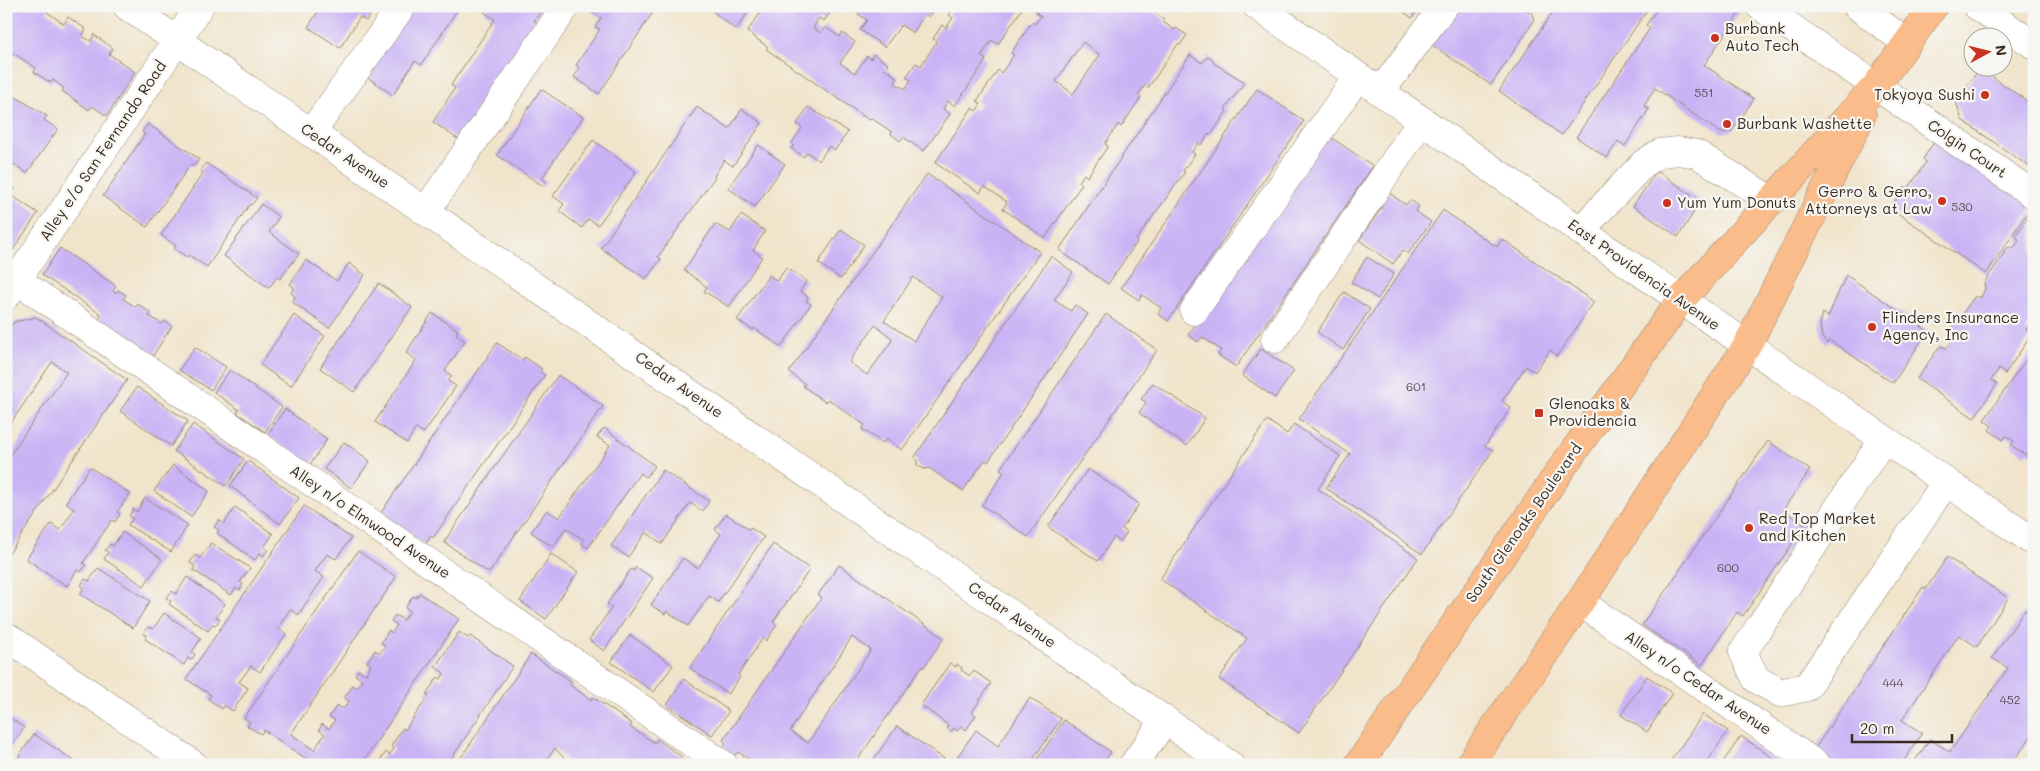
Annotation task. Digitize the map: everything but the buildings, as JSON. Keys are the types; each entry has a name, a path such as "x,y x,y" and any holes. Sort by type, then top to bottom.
{"main road":[{"name":"South Glenoaks Boulevard","path":"1358,765 1566,462 1680,301 1876,86 1934,6"},
{"name":"South Glenoaks Boulevard","path":"1468,765 1580,602 1747,346 1876,86"}],"street":[{"name":"Cedar Avenue","path":"127,6 1230,765"},
{"name":"Alley e/o San Fernando Road","path":"12,288 200,6"},
{"path":"311,132 402,6"},
{"name":"East Providencia Avenue","path":"1257,6 1680,301 2034,542"},
{"path":"1381,91 1444,6"},
{"name":"Colgin Court","path":"1760,6 2034,194"},
{"path":"1857,6 1907,43"},
{"path":"1977,6 2034,45"},
{"path":"434,217 570,14"},
{"path":"1194,311 1358,76"},
{"path":"1275,339 1422,120"},
{"path":"1580,231 1644,163 1660,153 1678,151 1697,154 1772,201"},
{"name":"Alley n/o Elmwood Avenue","path":"12,288 724,765"},
{"path":"1883,440 1743,652 1756,679 1780,693 1807,687 1946,482"},
{"name":"Alley n/o Cedar Avenue","path":"1580,602 1817,765"},
{"path":"6,636 194,765"},
{"path":"1133,765 1165,720"}],"place":[{"name":"Burbank Auto Tech","path":"1715,38"},
{"name":"Tokyoya Sushi","path":"1985,95"},
{"name":"Burbank Washette","path":"1727,124"},
{"name":"Gerro & Gerro, Attorneys at Law","path":"1942,201"},
{"name":"Yum Yum Donuts","path":"1667,203"},
{"name":"Flinders Insurance Agency, Inc","path":"1872,327"},
{"name":"Glenoaks & Providencia","path":"1539,413"},
{"name":"Red Top Market and Kitchen","path":"1749,528"}]}
